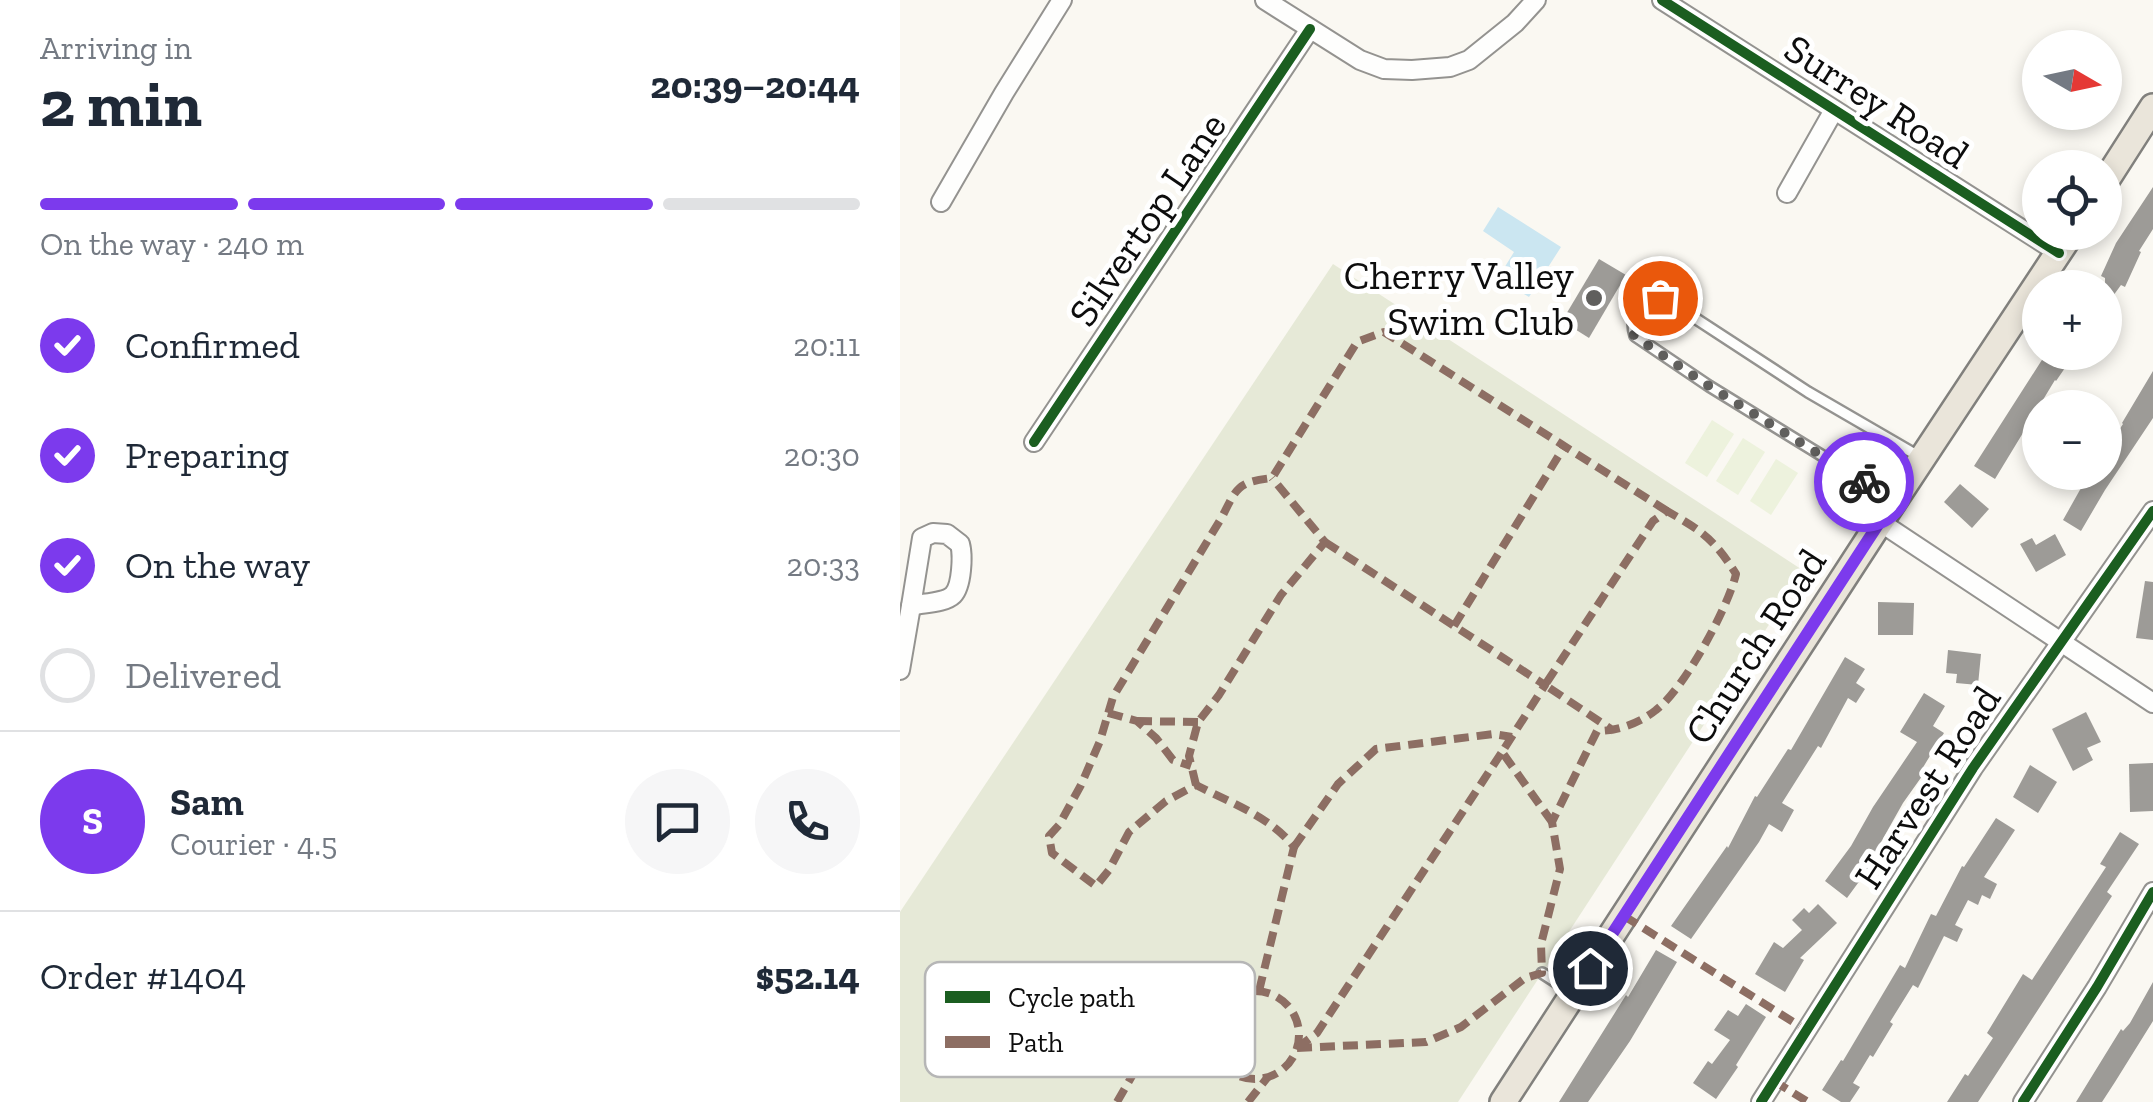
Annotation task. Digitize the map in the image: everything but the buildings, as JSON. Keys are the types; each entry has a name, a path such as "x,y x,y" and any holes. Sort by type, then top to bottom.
{"main road":[{"path":"2122,155 2153,107"},
{"name":"Church Road","path":"1503,1102 2061,250"}],"street":[{"path":"941,202 1062,0"},
{"path":"1265,0 1360,60 1384,69 1412,70 1469,60 1515,23 1536,0"},
{"name":"Surrey Road","path":"1662,0 1834,110 2022,218"},
{"name":"Silvertop Lane","path":"1034,442 1310,29"},
{"path":"1786,193 1834,110"},
{"name":"Harvest Road","path":"1760,1102 1973,768 2153,511"},
{"path":"1880,522 2153,704"},
{"path":"900,670 911,606"},
{"path":"2023,1102 2153,892"}],"lane":[{"path":"1894,500 1634,336 1637,308 1647,298 1660,298 1680,308 1808,392 1922,458"},
{"path":"1542,973 1574,994"}],"green space":[{"path":"1333,264 1804,571 1458,1102 900,1102 900,912"},
{"path":"1712,420 1734,434 1707,477 1685,463"},
{"path":"1743,438 1765,452 1738,495 1716,481"},
{"path":"1776,459 1798,473 1771,515 1750,501"}],"water":[{"path":"1498,207 1561,247 1529,297 1498,278 1514,252 1483,231"}],"marked path":[{"path":"1259,991 1294,847 1274,827 1196,785 1166,801 1129,832 1096,886 1052,853 1049,836 1081,785 1113,697 1231,499 1245,484 1272,478 1357,342 1384,332 1667,511"},
{"path":"1454,626 1564,447"},
{"path":"1196,785 1189,756 1198,722 1281,595 1325,542 1272,478"},
{"path":"1297,1048 1426,1042 1461,1027 1525,978 1542,973 1541,944 1560,869 1552,822 1597,731 1605,731 1613,730 1621,728 1643,719 1679,685 1715,626 1736,574 1706,537 1667,511 1653,521 1545,685 1614,731"},
{"path":"1325,542 1545,685 1502,752 1552,822"},
{"path":"1108,713 1137,721 1173,760 1191,766"},
{"path":"1137,721 1198,722"},
{"path":"1294,847 1338,784 1376,749 1493,734 1512,737"},
{"path":"1297,1048 1317,1033 1502,752"},
{"path":"1624,916 1806,1030"},
{"path":"1255,991 1280,998 1292,1010 1299,1035"},
{"path":"1242,1077 1264,1078 1280,1072 1292,1060 1299,1035"},
{"path":"1117,1102 1131,1077"},
{"path":"1248,1102 1267,1078"},
{"path":"1774,1081 1808,1102"}],"cycle path":[{"path":"1662,0 2059,253"},
{"path":"1034,442 1310,29"},
{"path":"1761,1102 1973,768 2153,511"},
{"path":"2023,1102 2153,892"}],"way so far":[{"path":"1660,298 1647,298 1637,308 1634,336 1864,482"}],"place":[{"name":"Cherry Valley Swim Club","path":"1594,298"}],"route":[{"path":"1590,968 1894,500 1864,482"}]}
